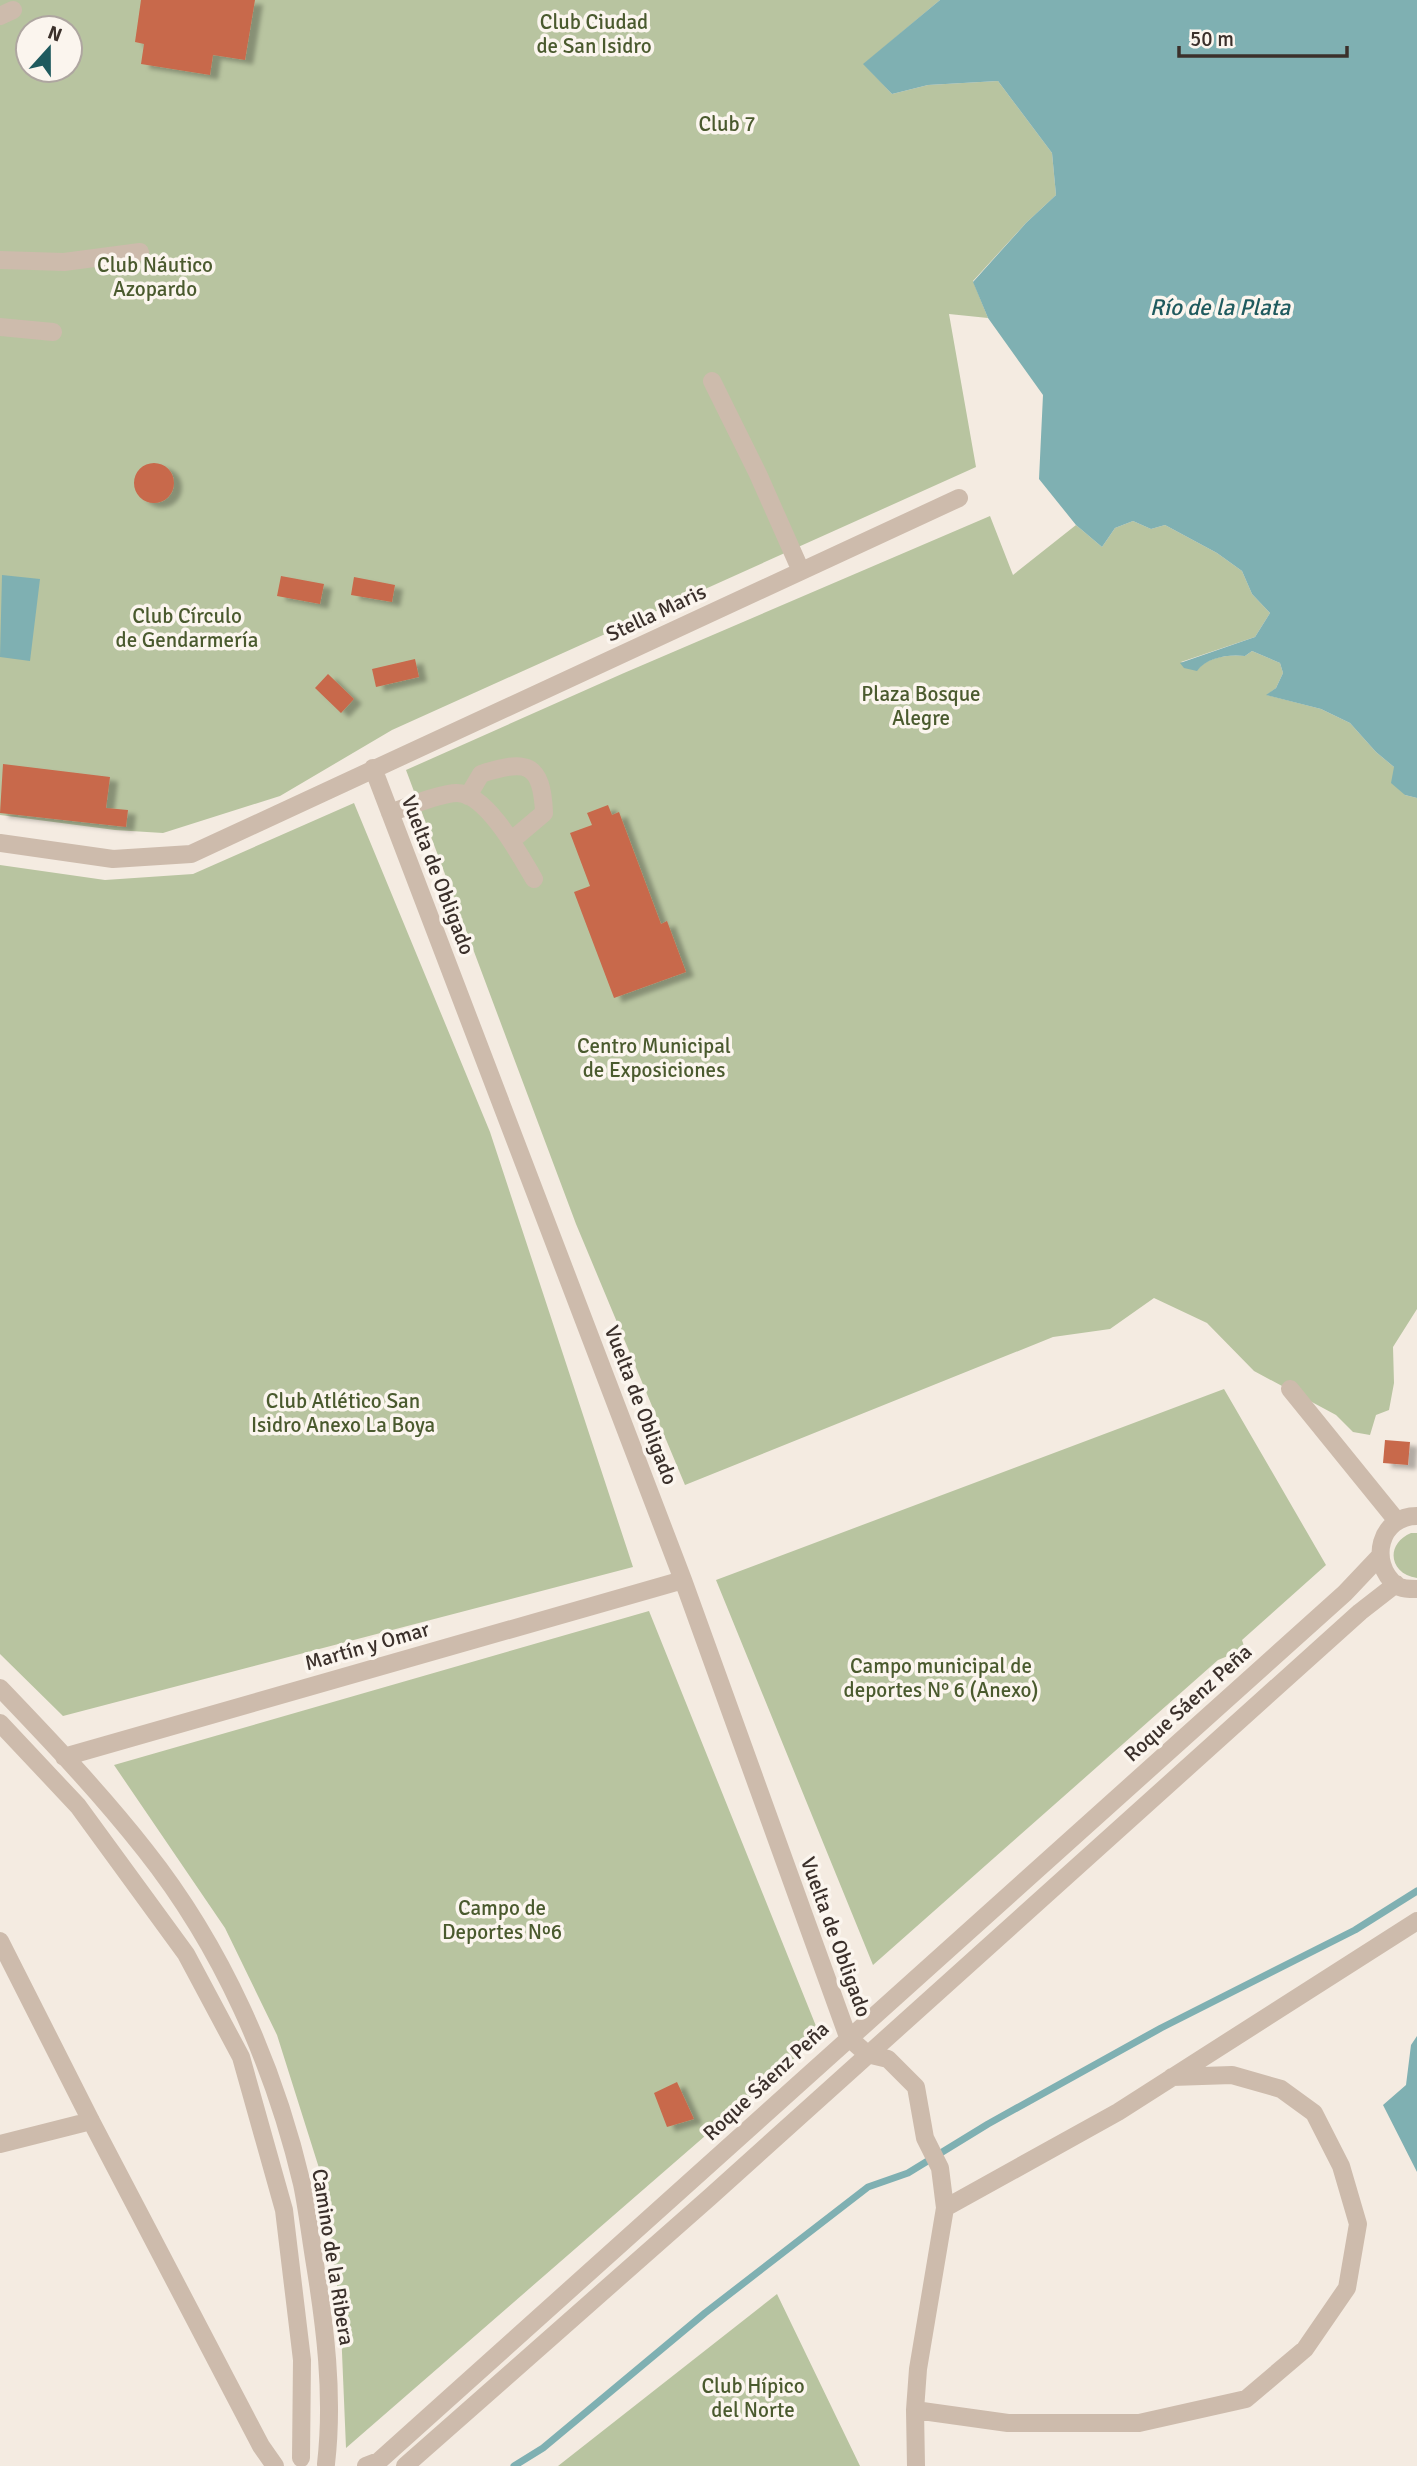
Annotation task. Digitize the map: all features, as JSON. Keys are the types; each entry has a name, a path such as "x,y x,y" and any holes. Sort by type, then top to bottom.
{"street":[{"path":"0,260 64,262 139,252"},
{"path":"0,327 53,331"},
{"path":"712,381 758,474 801,571"},
{"name":"Stella Maris","path":"0,843 113,859 191,854 959,498"},
{"path":"468,796 481,774 508,765 527,768 539,776 544,813 512,840"},
{"name":"Vuelta de Obligado","path":"373,768 683,1580 848,2037 867,2053 888,2059 916,2087 925,2138 940,2168 945,2208 918,2369 915,2410 916,2466"},
{"path":"390,813 457,793 468,796 490,814 512,840 534,879"},
{"path":"1290,1388 1397,1521 1417,1516"},
{"name":"Roque Sáenz Peña","path":"366,2466 379,2461 1345,1593 1380,1556 1380,1546 1386,1532 1397,1521"},
{"path":"1380,1556 1387,1574 1396,1584 1417,1589"},
{"name":"Martín y Omar","path":"64,1757 683,1580"},
{"path":"405,2466 710,2197 1349,1621 1396,1584"},
{"name":"Camino de la Ribera","path":"0,1688 146,1850 202,1932 239,2000 274,2089 302,2185 322,2309 331,2425 327,2465"},
{"name":"Camino de la Ribera","path":"0,1723 78,1806 186,1954 241,2057 284,2210 302,2360 301,2458"},
{"path":"945,2208 1118,2112 1417,1921"},
{"path":"1,1945 261,2446 275,2466"},
{"path":"915,2410 1008,2423 1139,2423 1246,2399 1305,2349 1347,2288 1358,2224 1341,2166 1314,2113 1281,2089 1232,2075 1172,2077"},
{"path":"0,2144 91,2121"},
{"path":"284,2466 301,2458 314,2458 327,2465"}],"green space":[{"path":"0,0 940,0 864,64 892,94 928,85 998,81 1052,153 1056,195 1026,223 973,281 988,318 949,314 976,467 392,730 280,796 163,833 115,830 0,815"},
{"path":"990,516 1013,575 1076,525 1102,547 1115,528 1133,521 1151,529 1165,525 1217,553 1242,571 1252,594 1270,613 1255,637 1181,662 1197,670 1212,659 1245,656 1252,651 1280,663 1283,673 1276,688 1267,695 1321,709 1350,723 1376,752 1394,767 1405,795 1417,798 1417,1309 1393,1347 1394,1383 1389,1410 1376,1415 1370,1435 1353,1432 1336,1415 1254,1371 1207,1323 1154,1298 1110,1329 1053,1337 685,1485 576,1224 406,770"},
{"name":"Club Atlético San Isidro Anexo La Boya","path":"354,803 490,1132 633,1567 63,1716 0,1654 0,865 105,880 193,874"},
{"name":"Campo municipal de deportes N° 6 (Anexo)","path":"1224,1389 1326,1565 1242,1640 1245,1649 1218,1660 873,1965 716,1580"},
{"path":"1411,1533 1417,1533 1417,1578 1401,1571 1394,1558 1397,1544"},
{"name":"Campo de Deportes Nº6","path":"649,1611 820,2036 346,2448 340,2305 319,2168 277,2035 225,1928 114,1765"},
{"name":"Club Hípico del Norte","path":"777,2294 860,2466 558,2466"}],"water":[{"name":"Río de la Plata","path":"940,0 1417,0 1417,798 1405,795 1391,783 1394,767 1376,752 1350,723 1321,709 1266,695 1276,688 1283,673 1280,663 1252,651 1245,656 1225,656 1206,662 1197,671 1184,668 1180,663 1255,637 1270,613 1252,594 1242,571 1217,553 1165,525 1151,529 1133,521 1115,528 1102,547 1076,525 1039,479 1043,395 988,318 973,282 1026,223 1056,195 1052,153 998,81 928,85 892,94 863,64"},
{"path":"2,575 40,579 30,661 0,657"},
{"path":"1417,2036 1417,2172 1383,2105 1406,2085 1411,2045"}],"building":[{"path":"141,0 255,0 245,60 213,55 210,75 141,64 144,44 135,42"},
{"path":"154,463 162,464 168,469 173,475 173,491 168,497 162,502 154,503 146,502 140,497 135,491 134,483 135,475 140,469 146,464"},
{"path":"281,576 324,584 320,604 277,596"},
{"path":"354,577 395,585 392,602 351,595"},
{"path":"415,659 419,677 376,687 372,669"},
{"path":"328,674 354,699 341,713 315,688"},
{"path":"3,764 110,777 106,808 128,810 126,827 0,813"},
{"path":"608,805 612,815 619,812 661,924 667,921 686,972 614,998 574,892 590,886 570,833 592,825 587,813"},
{"path":"1385,1440 1410,1442 1408,1465 1383,1463"},
{"path":"677,2082 694,2119 667,2127 654,2093"}],"waterway":[{"path":"514,2466 543,2448 705,2313 868,2187 908,2173 988,2124 1161,2028 1355,1930 1417,1891"}],"park label":[{"name":"Club Ciudad de San Isidro","path":"594,34"},
{"name":"Club 7","path":"727,124"},
{"name":"Club Náutico Azopardo","path":"155,277"},
{"name":"Club Círculo de Gendarmería","path":"187,628"},
{"name":"Plaza Bosque Alegre","path":"921,706"},
{"name":"Centro Municipal de Exposiciones","path":"654,1058"}]}
